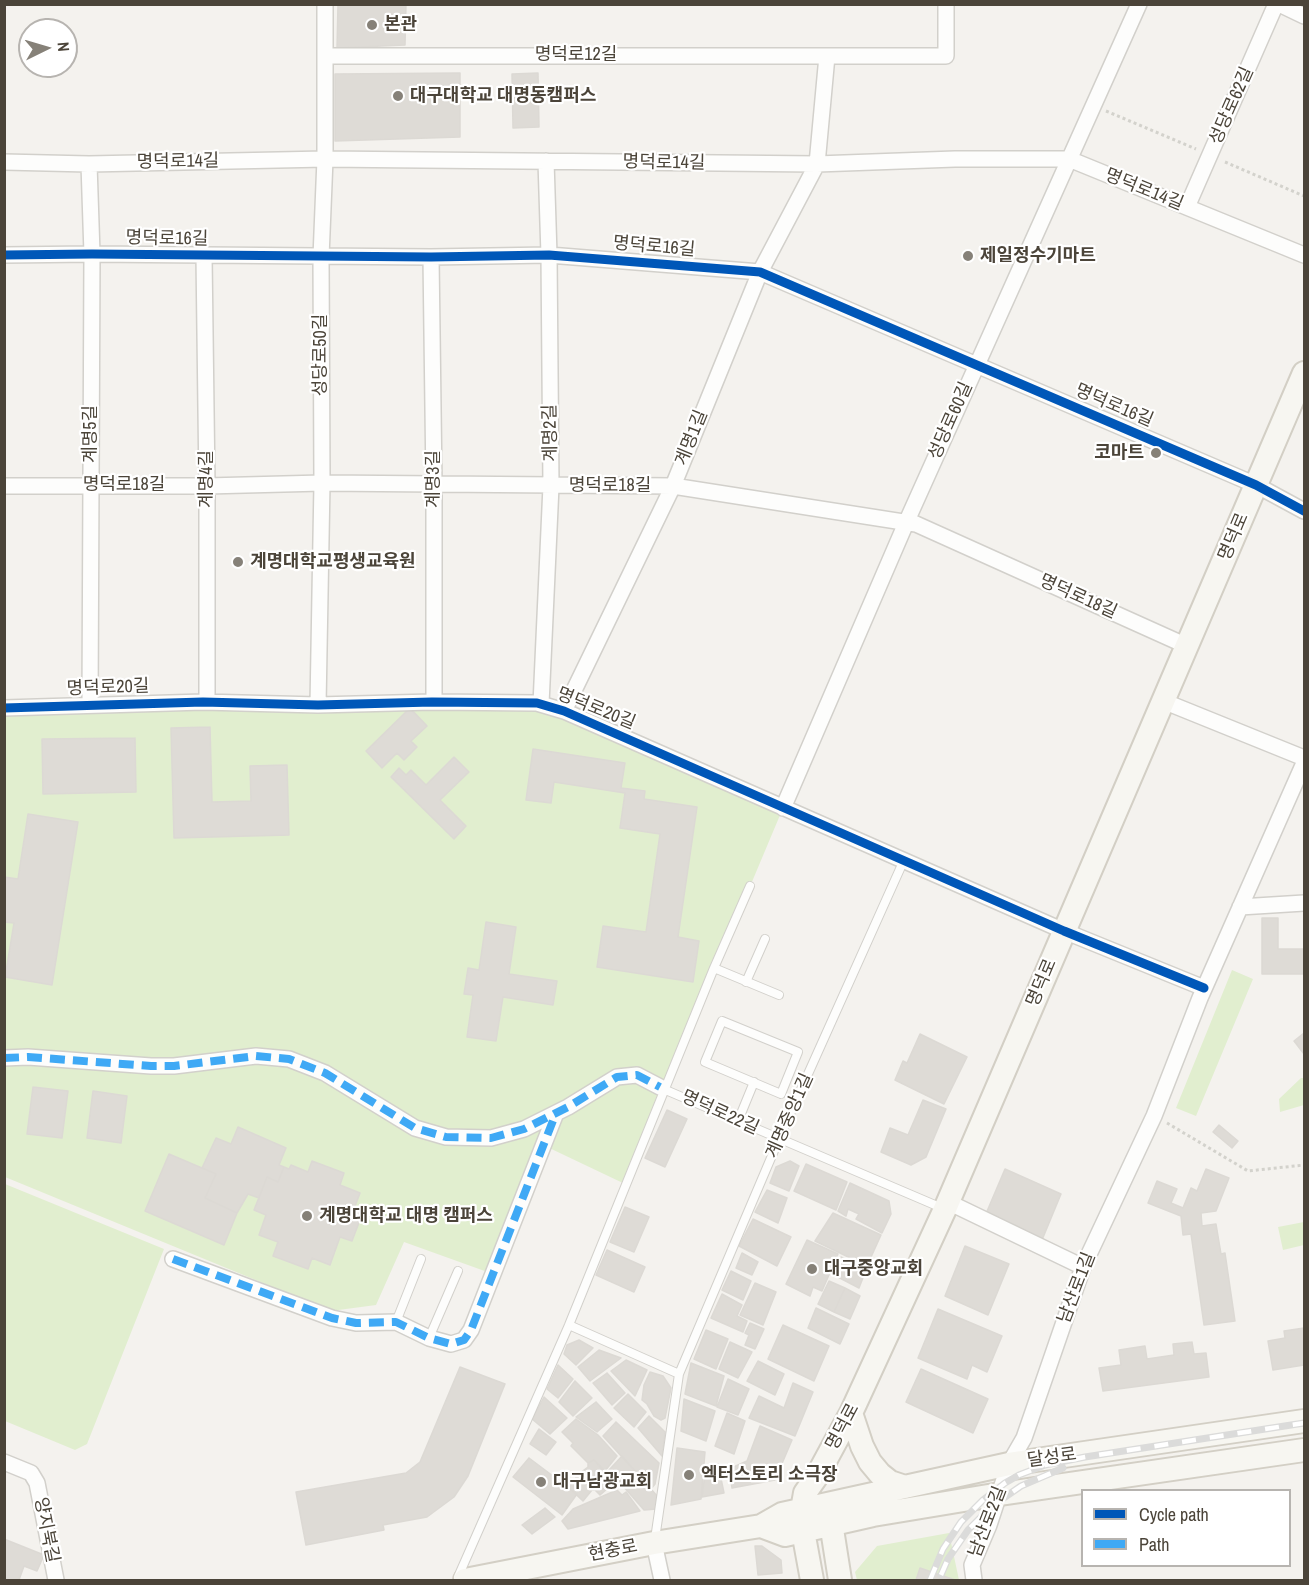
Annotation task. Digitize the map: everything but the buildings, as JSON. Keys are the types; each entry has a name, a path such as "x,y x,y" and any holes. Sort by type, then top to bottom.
{"main road":[{"name":"명덕로","path":"803,1521 805,1493 817,1476 851,1413 946,1206 1305,373"},
{"path":"851,1413 870,1462 890,1482 905,1487"},
{"name":"달성로","path":"830,1514 905,1487 1009,1464 1305,1421"},
{"path":"830,1514 873,1515 1000,1494 1305,1450"},
{"path":"817,1476 827,1489 840,1581"},
{"name":"현충로","path":"470,1580 654,1543 761,1526 785,1534 803,1521 830,1514"},
{"path":"803,1521 812,1581"}],"street":[{"name":"성당로50길","path":"318,705 325,4"},
{"name":"명덕로12길","path":"326,56 946,56 946,4"},
{"name":"성당로60길","path":"783,808 976,364 1139,4"},
{"path":"1278,4 1305,16"},
{"name":"성당로62길","path":"1187,207 1278,4"},
{"path":"817,164 826,56"},
{"name":"명덕로14길","path":"4,162 88,164 325,159 817,164 955,159 1069,159 1305,255"},
{"name":"계명2길","path":"541,705 551,486 546,161"},
{"name":"계명5길","path":"88,164 92,254 90,705"},
{"name":"계명1길","path":"564,711 673,486 760,272 817,164"},
{"name":"명덕로16길","path":"4,255 431,257 549,255 760,272 1256,485"},
{"name":"계명4길","path":"204,256 207,702"},
{"name":"계명3길","path":"431,257 434,702"},
{"name":"명덕로18길","path":"4,486 207,486 322,483 673,486 916,524 1187,646"},
{"path":"1256,485 1305,511"},
{"path":"1163,701 1305,758"},
{"name":"명덕로20길","path":"4,708 207,702 318,705 434,702 541,705 564,711 1064,931 1204,988"},
{"name":"남산로1길","path":"1009,1464 1024,1438 1083,1267 1154,1116 1204,988 1305,763"},
{"path":"1240,907 1305,903"},
{"path":"4,1059 28,1057 174,1066 256,1056 289,1059 325,1073 416,1128 446,1137 491,1138 524,1129 617,1077 637,1075 662,1088"},
{"path":"173,1259 332,1318 356,1323 396,1322 429,1338 451,1344 464,1340 471,1330 556,1113"},
{"path":"946,1206 1083,1267"},
{"name":"양지북길","path":"4,1462 31,1473 37,1483 56,1581"},
{"name":"남산로2길","path":"974,1581 972,1565 989,1526 1009,1464"},
{"path":"654,1543 662,1581"}],"lane":[{"name":"계명중앙1길","path":"654,1543 680,1374 779,1139 904,861"},
{"path":"470,1580 662,1088 750,886"},
{"path":"746,982 765,939"},
{"path":"714,968 779,995"},
{"path":"722,1021 798,1052 781,1094 754,1082 705,1062 722,1021"},
{"path":"738,1121 754,1082"},
{"name":"명덕로22길","path":"662,1088 779,1139 946,1206"},
{"path":"396,1322 421,1259"},
{"path":"429,1338 458,1271"},
{"path":"568,1325 680,1374"}],"path":[{"path":"1154,1116 1248,1171 1305,1165"}],"green space":[{"name":"계명대학교 대명 캠퍼스","path":"541,704 783,808 625,1184 543,1145 493,1274 404,1242 376,1305 331,1311 5,1177 5,707"},
{"path":"1232,970 1253,979 1196,1116 1176,1108"},
{"path":"1301,1078 1304,1078 1304,1105 1280,1112 1279,1099"},
{"path":"5,1184 164,1249 87,1444 75,1450 5,1421"},
{"path":"1304,1222 1304,1245 1283,1250 1278,1227"},
{"path":"949,1533 959,1580 857,1580 855,1572 877,1546"}],"railway":[{"path":"930,1580 943,1549 961,1522 983,1500 1019,1475 1045,1465 1085,1457 1304,1423"},
{"path":"941,1575 948,1559 968,1530 992,1506 1021,1486 1063,1468"}],"marked path":[{"path":"4,1058 28,1057 151,1066 174,1066 256,1056 289,1059 325,1073 415,1128 446,1137 491,1138 524,1129 568,1107 617,1077 637,1075 660,1087"},
{"path":"173,1259 332,1318 356,1323 396,1322 429,1338 451,1344 464,1340 471,1330 556,1113"}],"cycle path":[{"path":"4,255 431,257 549,255 760,272 1256,485 1304,511"},
{"path":"4,708 203,702 318,705 432,702 537,703 564,711 1064,931 1204,988"}],"place":[{"name":"본관","path":"372,25"},
{"name":"대구대학교 대명동캠퍼스","path":"398,96"},
{"name":"제일정수기마트","path":"968,256"},
{"name":"코마트","path":"1156,453"},
{"name":"계명대학교평생교육원","path":"238,562"},
{"name":"계명대학교 대명 캠퍼스","path":"307,1216"},
{"name":"대구중앙교회","path":"812,1269"},
{"name":"엑터스토리 소극장","path":"689,1475"},
{"name":"대구남광교회","path":"541,1482"}]}
